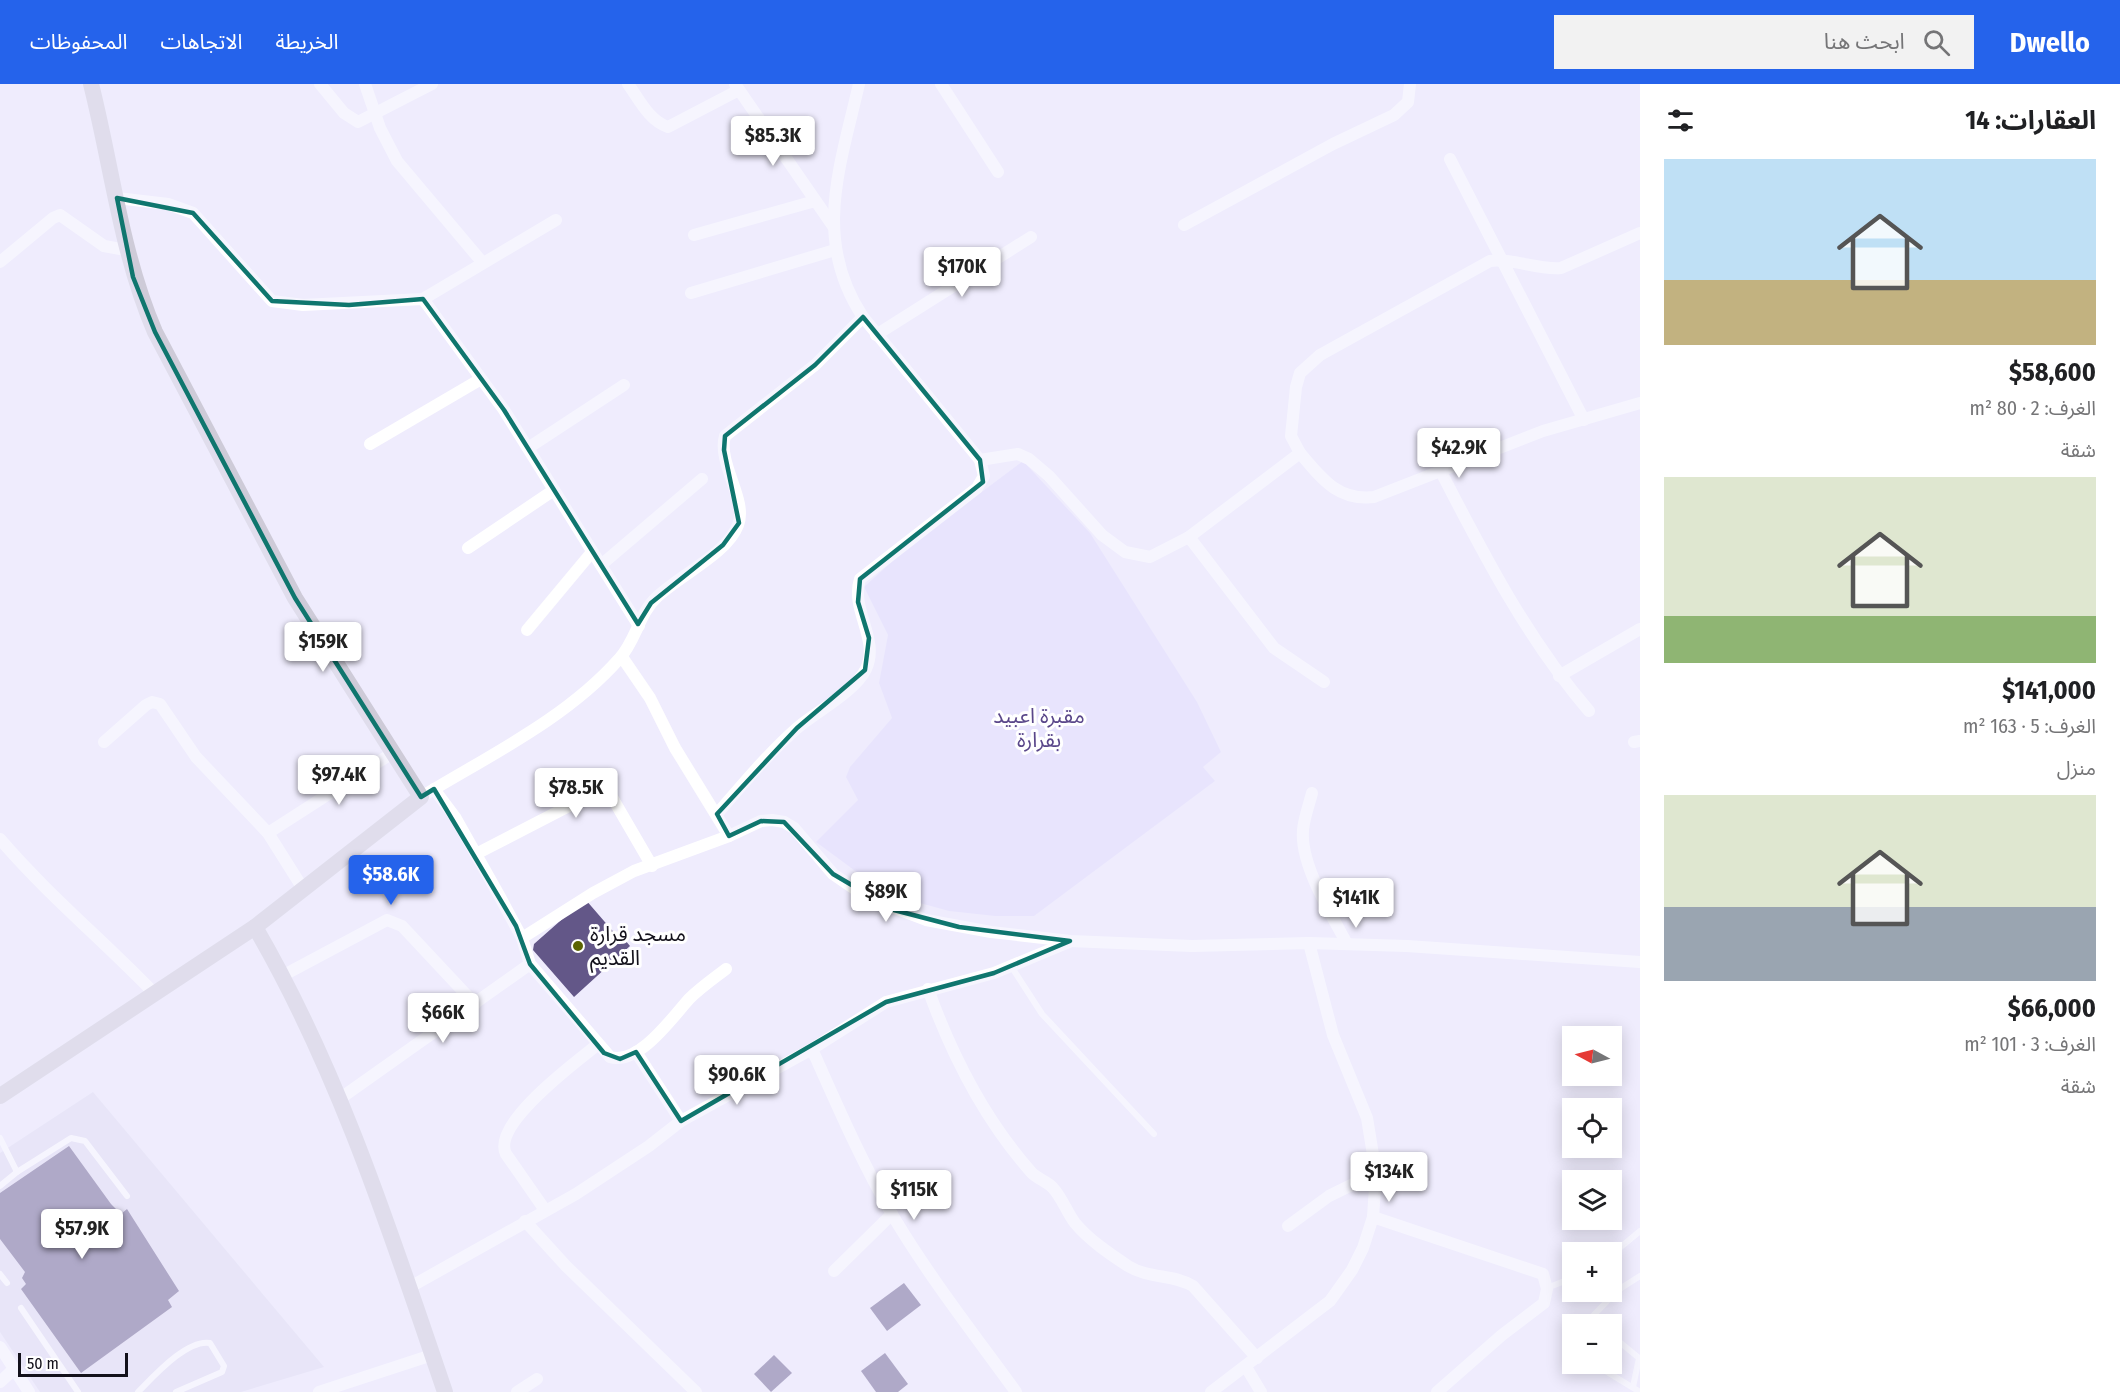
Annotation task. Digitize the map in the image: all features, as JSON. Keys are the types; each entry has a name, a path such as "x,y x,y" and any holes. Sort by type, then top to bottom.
{"street":[{"path":"91,84 117,198 126,250 142,302 155,332 295,598 394,752 427,793 455,817 522,938 530,964 604,1053 615,1058 627,1058 636,1052 671,1021 690,999 726,969"},
{"path":"320,84 354,122 376,114 432,84"},
{"path":"365,84 388,145 482,262"},
{"path":"628,84 653,118 659,124 668,127 736,87 833,226"},
{"path":"717,814 797,728 854,684 865,670 869,655 869,638 858,602 857,590 860,579 977,488 984,476 980,460 876,335 844,285 835,250 834,202 842,154 859,84"},
{"path":"941,84 998,172"},
{"path":"1184,225 1333,144 1394,116 1408,102 1410,84"},
{"path":"1450,159 1584,420"},
{"path":"117,198 168,204 194,213 272,301 294,305 349,305 423,299 556,220"},
{"path":"694,236 815,201"},
{"path":"0,262 53,218 60,215 104,246 126,250"},
{"path":"1640,233 1561,268 1549,269 1502,260 1490,261 1320,355 1305,366 1298,379 1291,427 1292,436 1300,453 1337,491 1354,498 1374,497 1543,431 1640,403"},
{"path":"876,335 1031,237"},
{"path":"691,293 835,250"},
{"path":"423,299 528,448 639,626"},
{"path":"0,1096 255,927 302,887 427,793 567,705 597,682 621,657 651,603 723,545 739,523 740,510 724,450 725,436 815,364 863,317"},
{"path":"370,444 481,379"},
{"path":"528,448 624,385"},
{"path":"980,460 1018,454 1029,459 1049,476 1102,535 1125,552 1150,557 1189,537 1300,453"},
{"path":"1440,470 1481,551 1559,676 1589,711"},
{"path":"601,565 702,479"},
{"path":"468,548 554,490"},
{"path":"1189,537 1274,648 1324,681"},
{"path":"527,630 592,552"},
{"path":"1559,676 1640,629"},
{"path":"621,657 650,698 675,748 729,836"},
{"path":"104,742 146,705 152,702 160,704 196,757 268,833 302,887"},
{"path":"268,833 394,752"},
{"path":"476,854 595,792 604,791 609,792 652,866"},
{"path":"1312,793 1303,829 1303,847 1310,868 1347,944"},
{"path":"522,938 592,893 634,871 729,836 761,821 784,822 794,828 833,874 868,898 894,910 959,927 1070,941 1192,946 1347,944 1640,962"},
{"path":"0,839 61,906 116,953 155,994"},
{"path":"282,976 387,920 402,926 475,1004"},
{"path":"255,927 282,976 338,1100 410,1287 445,1392"},
{"path":"410,1287 592,1184 649,1146 681,1121 812,1048 886,1002 994,973 1070,941"},
{"path":"1211,1392 1330,1301 1353,1270 1364,1248 1373,1217 1376,1173 1367,1118 1333,1035 1309,943"},
{"path":"338,1100 530,964"},
{"path":"928,989 943,1032 994,1120 1032,1173 1053,1188 1075,1222 1103,1248 1137,1271 1179,1280 1193,1286 1257,1358"},
{"path":"545,1210 506,1154 503,1148 506,1136 541,1091 597,1045"},
{"path":"812,1048 845,1123 892,1214 936,1283 1016,1392"},
{"path":"636,1052 681,1121"},
{"path":"1287,1226 1329,1196 1376,1173"},
{"path":"834,1271 892,1214"},
{"path":"1373,1217 1532,1268 1543,1274 1546,1288 1544,1303 1502,1335 1437,1392"},
{"path":"525,1221 566,1266 696,1392"},
{"path":"0,1347 29,1392"},
{"path":"319,1392 432,1355"},
{"path":"1246,1367 1261,1392"},
{"path":"0,1382 14,1369"},
{"path":"517,1392 537,1379"}],"lane":[{"path":"1011,966 1042,1014 1154,1134"},
{"path":"0,1138 17,1172"},
{"path":"0,1186 17,1172 70,1138 78,1138 85,1141 127,1196"},
{"path":"1622,1246 1640,1231"},
{"path":"0,1274 7,1283"},
{"path":"1597,1314 1618,1290 1640,1276"},
{"path":"1546,1288 1562,1282"},
{"path":"21,1308 78,1392"},
{"path":"138,1392 166,1364 196,1344 210,1343 224,1366 222,1372 176,1392"},
{"path":"1622,1344 1639,1358 1633,1387"},
{"path":"1611,1374 1640,1392"}],"highlighted area":[{"path":"117,198 193,213 272,301 349,305 423,299 504,410 638,624 651,603 723,545 739,523 724,450 725,436 815,365 863,317 980,460 983,482 860,579 858,602 869,638 865,670 797,728 717,814 729,836 761,821 784,822 833,874 894,910 959,927 1070,941 994,973 886,1002 681,1121 636,1052 620,1059 604,1053 530,964 516,926 434,789 421,797 295,598 155,332 133,277"}],"shaded area":[{"path":"93,1092 324,1367 241,1392 40,1392 0,1332 0,1153"}],"green space":[{"name":"مقبرة اعبيد بقرارة","path":"1023,461 1090,533 1197,702 1221,752 1203,767 1215,781 1034,916 995,916 949,911 909,900 877,887 816,842 858,800 846,777 850,767 892,718 879,683 888,635 864,587 907,548"}],"building":[{"path":"585,899 617,936 620,934 630,946 574,997 533,950 534,944"},
{"path":"69,1146 111,1204 121,1214 127,1209 179,1291 168,1300 172,1307 81,1373 21,1289 26,1284 22,1278 25,1272 0,1239 0,1193"},
{"path":"904,1283 921,1305 887,1331 870,1308"},
{"path":"885,1353 908,1384 898,1392 876,1392 861,1371"},
{"path":"774,1355 792,1373 771,1392 754,1374"}],"place":[{"name":"مسجد قرارة القديم","path":"578,946"}]}
